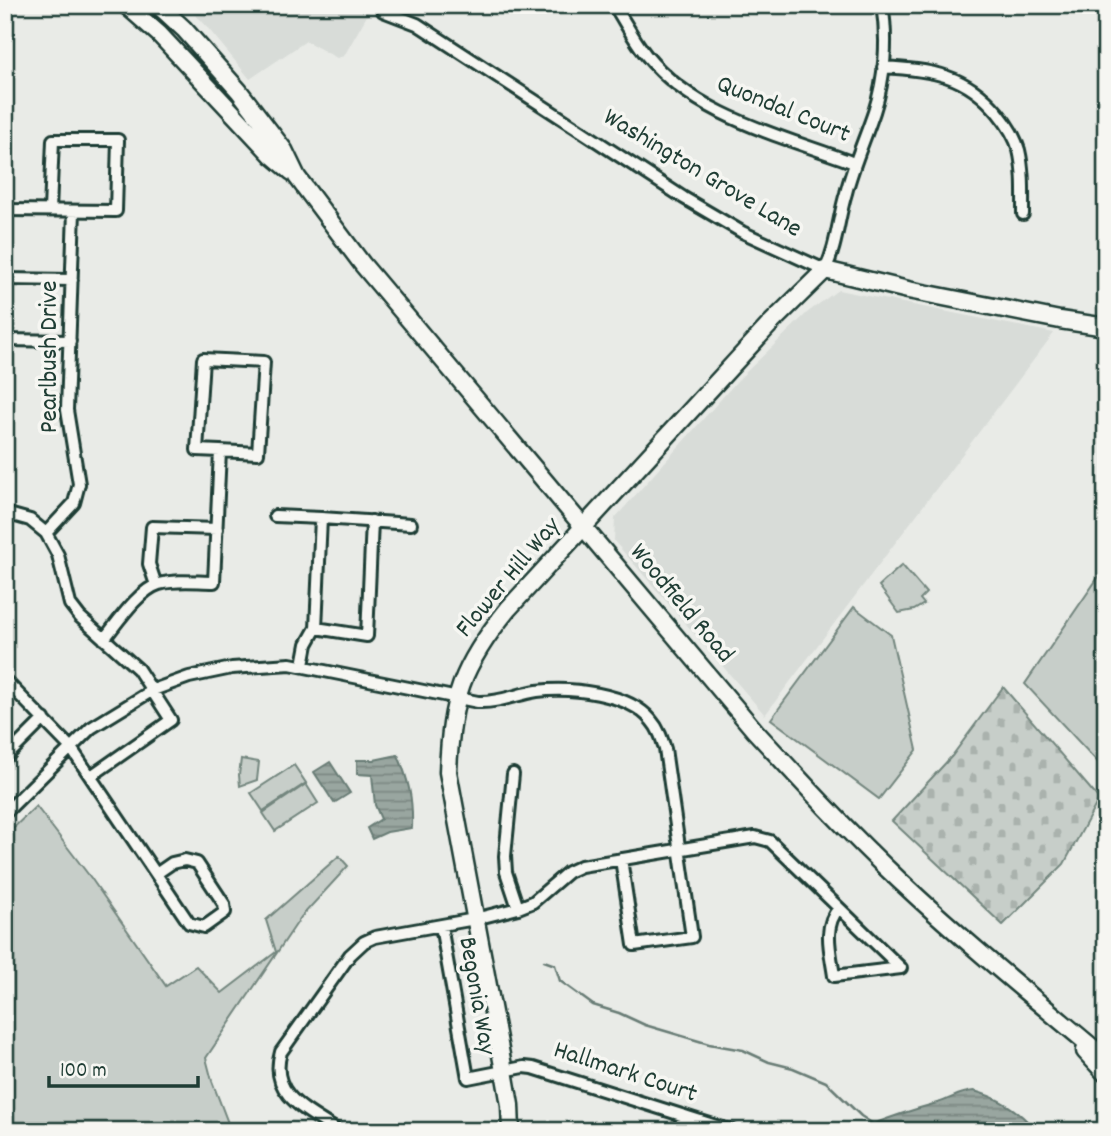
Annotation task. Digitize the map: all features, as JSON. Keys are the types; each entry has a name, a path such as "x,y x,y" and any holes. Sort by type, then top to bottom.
{"main road":[{"name":"Woodfield Road","path":"126,5 159,34 273,156 297,177 363,265 755,731 820,803 901,882 1106,1059"},
{"name":"Woodfield Road","path":"158,5 184,29 239,91 284,149 297,177"},
{"name":"Washington Grove Lane","path":"825,270 920,292 1106,327"},
{"name":"Flower Hill Way","path":"511,1131 505,1071 448,772 450,729 456,698 471,660 508,609 772,322 825,270"},
{"name":"Woodfield Road","path":"1066,1027 1106,1074"}],"street":[{"name":"Quondal Court","path":"614,5 646,55 667,78 692,97 720,113 854,163"},
{"path":"825,270 833,254 838,222 854,163 875,110 883,67 882,5"},
{"name":"Washington Grove Lane","path":"383,11 418,24 684,198 742,232 825,270"},
{"path":"883,67 923,69 946,75 972,87 986,98 1008,125 1019,149 1023,173 1023,214"},
{"path":"5,210 116,211 118,140 53,141 50,210"},
{"name":"Pearlbush Drive","path":"46,533 74,503 79,484 67,410 74,211"},
{"path":"5,279 72,280"},
{"path":"5,340 70,341"},
{"path":"203,359 264,362 258,453 220,451 197,450 203,359"},
{"path":"104,639 132,605 156,585 178,581 214,582 220,451"},
{"path":"5,513 30,520 46,533 58,555 70,604 80,617 138,668 171,720 91,776"},
{"path":"275,516 411,524"},
{"path":"303,665 307,644 316,628 321,519"},
{"path":"316,628 367,636 372,522"},
{"path":"156,585 149,564 152,527 216,529"},
{"path":"5,813 91,728 153,690 189,677 221,670 254,665 303,665 491,703 521,694 558,689 611,698 639,709 651,719 660,733 665,749 692,936 634,945 621,859"},
{"path":"5,680 71,748 189,923 204,928 225,912 224,904 197,863 185,860 172,863 156,874"},
{"path":"5,758 44,719"},
{"path":"513,774 505,856 506,872 518,908"},
{"path":"338,1131 288,1095 278,1077 277,1065 281,1052 350,955 364,942 375,937 441,926 518,908 533,902 573,869 762,837 770,841 901,968 834,976 828,930 830,920 839,908"},
{"name":"Begonia Way","path":"441,926 468,1078 505,1071"},
{"name":"Hallmark Court","path":"505,1071 533,1068 732,1131"},
{"path":"677,1131 685,1116"}],"shaded area":[{"path":"184,5 373,5 344,56 337,58 306,41 250,79 202,21"},
{"path":"838,290 1054,333 765,715 614,541 615,518 738,380 808,312"},
{"path":"398,755 409,790 412,828 387,832 372,839 367,828 381,819 375,805 372,775 357,774 357,760"},
{"path":"330,762 350,793 334,803 314,772"},
{"path":"974,1091 1009,1106 1036,1131 873,1131 873,1124"}],"green space":[{"path":"902,565 926,593 920,599 924,604 914,610 899,613 879,586"},
{"path":"1106,566 1106,771 1025,684"},
{"path":"854,607 891,635 917,750 879,799 771,719"},
{"path":"1003,687 1099,799 1064,864 1003,925 892,821 952,756"},
{"path":"241,759 259,762 257,780 240,786 239,775"},
{"path":"294,765 306,783 263,811 251,793"},
{"path":"306,784 318,803 275,831 263,813"},
{"path":"36,806 91,878 166,986 196,966 222,993 276,952 266,920 339,856 348,866 301,917 206,1058 231,1131 5,1131 5,836"}],"waterway":[{"path":"544,961 555,965 560,981 593,1005 645,1025 709,1044 743,1050 826,1082 873,1124"}]}
